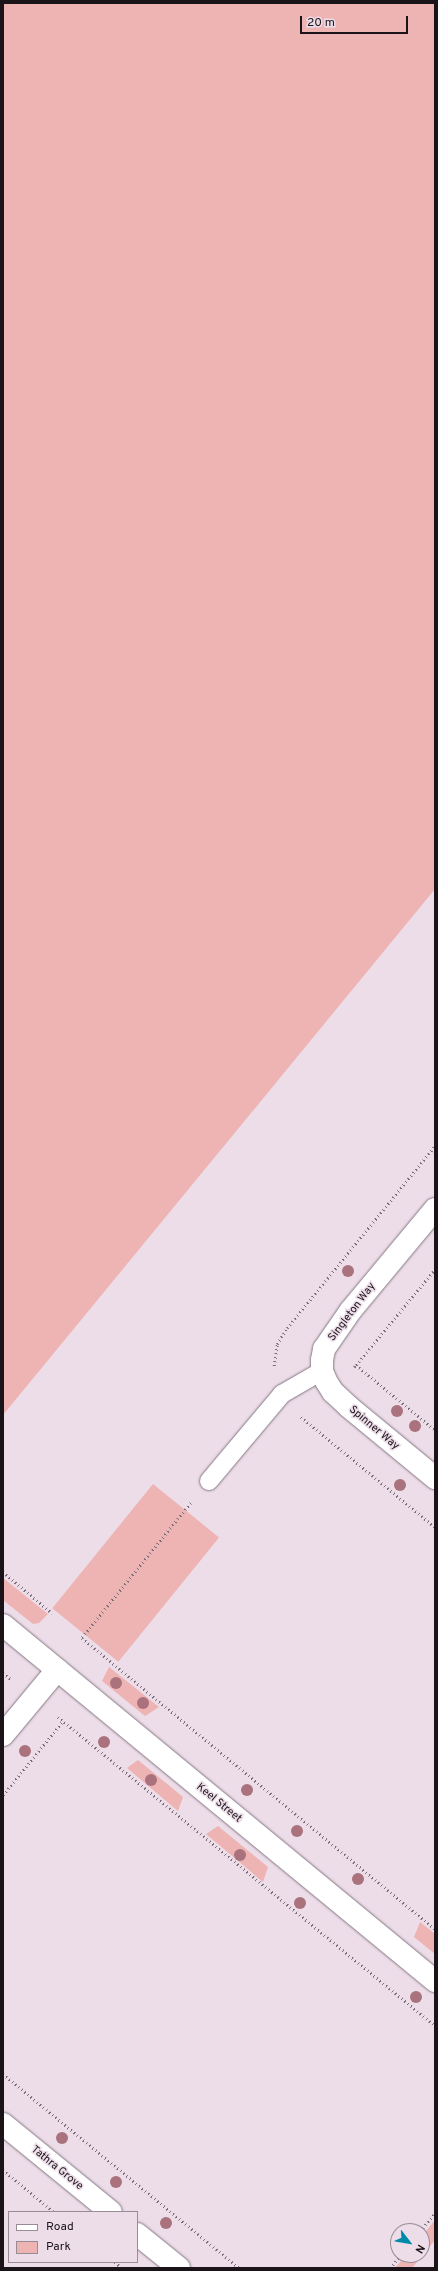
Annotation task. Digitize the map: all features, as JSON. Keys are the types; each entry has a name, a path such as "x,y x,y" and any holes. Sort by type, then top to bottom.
{"street":[{"name":"Singleton Way","path":"322,1371 324,1349 332,1337 435,1209"},
{"name":"Spinner Way","path":"322,1371 333,1392 435,1478"},
{"name":"Keel Street","path":"3,1625 435,1981"},
{"path":"3,1735 57,1670"},
{"name":"Tathra Grove","path":"3,2124 110,2211"},
{"path":"138,2235 179,2268"}],"lane":[{"path":"209,1481 282,1394 322,1371"}],"path":[{"path":"356,1365 435,1269"},
{"path":"209,1481 82,1638 435,1929"},
{"path":"3,1572 52,1613"},
{"path":"3,1673 435,2026"},
{"path":"3,1795 63,1721"},
{"path":"3,2074 239,2268"},
{"path":"3,2170 53,2211"},
{"path":"427,2223 435,2213"}],"green space":[{"path":"3,3 435,3 435,889 3,1415"},
{"path":"153,1484 219,1537 118,1662 52,1608"},
{"path":"3,1578 48,1614 39,1623 33,1624 3,1600"},
{"path":"109,1667 159,1707 145,1716 102,1681"},
{"path":"138,1760 183,1797 178,1811 127,1768"},
{"path":"218,1826 268,1867 263,1882 206,1834"},
{"path":"420,1922 435,1934 435,1954 414,1937"},
{"path":"435,2220 435,2240 430,2246 430,2226"},
{"path":"399,2263 416,2263 412,2268 395,2268"}]}
